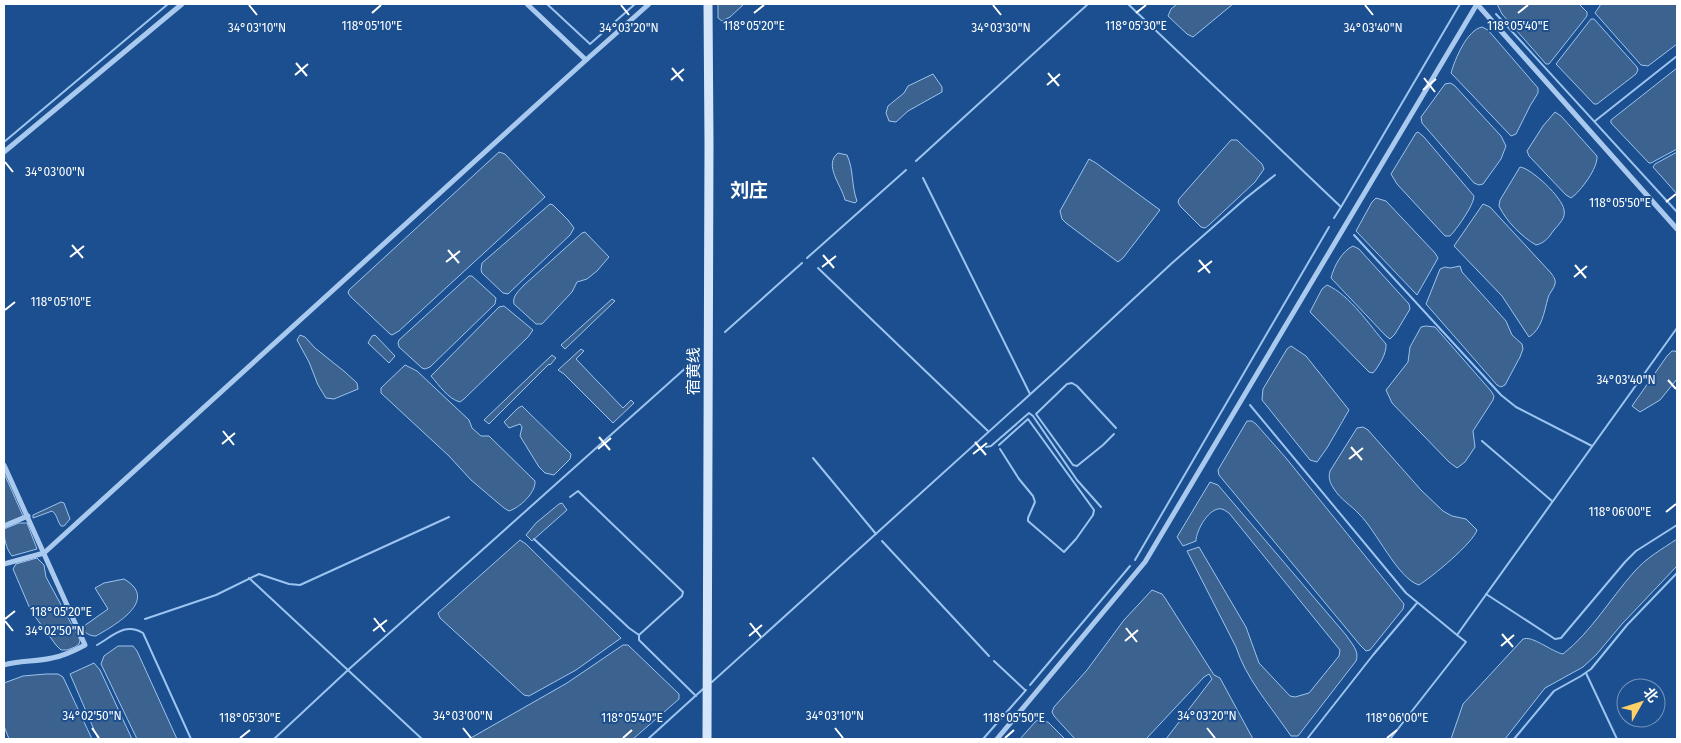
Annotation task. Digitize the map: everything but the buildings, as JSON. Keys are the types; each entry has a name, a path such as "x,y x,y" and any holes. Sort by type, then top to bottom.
{"main road":[{"name":"宿黄线","path":"706,739 708,4"}],"street":[{"path":"4,152 182,4"},
{"path":"527,4 586,60"},
{"path":"4,564 44,552 649,4"},
{"path":"998,739 1145,562 1477,4 1677,229"},
{"path":"4,465 85,645 66,655 15,661 4,665"},
{"path":"4,526 28,516"}],"water":[{"path":"718,4 744,4 730,17 722,21 718,18"},
{"path":"1177,4 1233,4 1193,37 1187,34 1168,16 1171,9"},
{"path":"1497,4 1579,4 1587,12 1587,16 1549,64 1546,64 1502,14"},
{"path":"1601,4 1677,4 1677,44 1648,66 1641,65 1595,13"},
{"path":"1591,19 1594,19 1638,70 1636,74 1597,104 1594,104 1556,64"},
{"path":"1482,27 1488,30 1538,88 1538,93 1516,134 1511,136 1451,73 1455,60 1471,33"},
{"path":"1677,68 1677,149 1649,163 1611,123 1611,120"},
{"path":"933,74 942,87 942,92 908,111 896,122 889,121 886,113 888,106 904,93 908,86"},
{"path":"1450,83 1501,136 1506,146 1501,159 1483,184 1474,183 1422,123 1421,117 1445,84"},
{"path":"1555,112 1561,116 1597,156 1595,167 1588,179 1571,198 1529,156 1527,151 1543,126"},
{"path":"1418,132 1474,196 1468,211 1450,236 1445,236 1397,184 1391,174"},
{"path":"1231,140 1237,140 1262,164 1264,169 1255,182 1209,225 1205,228 1201,227 1180,206 1179,199"},
{"path":"499,152 505,154 545,197 399,331 392,335 390,334 351,297 348,293 349,290"},
{"path":"1677,152 1677,194 1653,167"},
{"path":"838,153 847,155 857,201 855,203 845,200 835,176 832,163"},
{"path":"1089,159 1160,210 1118,262 1062,219 1060,211"},
{"path":"1520,167 1531,172 1546,184 1558,198 1564,210 1564,216 1560,223 1542,243 1536,245 1515,228 1499,206 1500,200"},
{"path":"1376,198 1386,201 1438,258 1417,295 1356,231"},
{"path":"550,204 574,228 570,235 508,294 503,293 482,273 482,263"},
{"path":"1483,204 1490,207 1555,279 1540,325 1529,337 1502,296 1454,246"},
{"path":"585,232 609,257 587,279 577,282 572,292 542,324 536,324 514,304 515,296 523,286"},
{"path":"1353,246 1359,249 1409,304 1410,309 1390,339 1331,278 1339,259 1345,251"},
{"path":"1460,266 1462,272 1506,321 1512,335 1522,344 1523,349 1520,357 1505,385 1501,387 1497,385 1426,304 1440,269"},
{"path":"469,276 472,276 496,298 495,304 430,367 422,368 399,347 399,340"},
{"path":"1327,285 1352,303 1386,344 1384,355 1373,373 1369,372 1310,312 1322,289"},
{"path":"612,299 615,301 565,349 561,345"},
{"path":"504,306 533,330 464,399 460,402 452,398 431,376 499,307"},
{"path":"1421,327 1435,327 1494,396 1473,431 1475,447 1465,462 1457,468 1392,403 1386,390 1408,362 1410,347"},
{"path":"300,335 305,337 315,348 357,383 358,389 334,399 326,398 297,340"},
{"path":"375,335 395,356 389,363 368,343 372,336"},
{"path":"1291,346 1306,356 1349,410 1317,462 1310,460 1262,400 1263,389 1287,349"},
{"path":"581,349 584,351 576,359 623,408 631,400 634,403 613,423 558,370"},
{"path":"1672,351 1677,353 1677,379 1660,400 1640,412 1632,406"},
{"path":"552,355 556,358 550,365 489,424 484,420"},
{"path":"405,365 417,371 469,420 472,428 481,436 489,436 535,481 533,490 522,503 509,511 504,508 471,480 449,456 381,393 381,388"},
{"path":"522,406 571,454 570,459 554,475 545,473 539,467 520,436 522,427 520,424 509,428 504,422"},
{"path":"1247,421 1252,421 1256,424 1286,458 1404,604 1403,609 1370,650 1366,651 1360,645 1219,475 1218,470"},
{"path":"1363,427 1368,430 1421,490 1443,511 1452,516 1466,519 1477,530 1460,551 1442,568 1419,585 1403,574 1366,521 1340,496 1330,483 1330,471 1357,428"},
{"path":"4,473 23,516 4,524"},
{"path":"1210,482 1218,485 1346,635 1356,650 1356,661 1298,736 1291,736 1251,680 1187,551 1199,547 1246,627 1259,663 1290,696 1295,697 1309,693 1339,656 1340,650 1229,513 1222,509 1213,511 1201,525 1196,541 1183,546 1177,537"},
{"path":"61,502 64,503 70,519 64,526 61,526 52,511 33,518 33,515"},
{"path":"562,503 567,510 532,541 526,535 536,523"},
{"path":"19,523 27,523 37,549 12,556 8,550 4,529"},
{"path":"1677,539 1677,566 1622,624 1596,655 1583,667 1545,688 1505,739 1451,739 1463,704 1523,639 1527,638 1537,641 1563,654 1583,636 1639,567 1654,554"},
{"path":"520,540 621,638 576,670 529,696 524,695 440,618 438,613"},
{"path":"37,558 44,565 46,577 80,640 79,644 75,647 61,650 56,645 31,611 13,569 16,564"},
{"path":"124,579 134,587 137,595 136,603 131,611 123,619 96,636 87,634 83,630 84,626 108,609 95,588 104,583"},
{"path":"1152,590 1162,594 1214,675 1220,678 1253,739 1166,739 1212,679 1209,674 1204,677 1146,739 1075,739 1054,716 1052,712 1054,707 1087,670 1124,620"},
{"path":"623,645 628,645 679,694 679,699 633,739 469,739 567,683"},
{"path":"118,646 133,646 137,651 177,739 137,739 101,664 104,656"},
{"path":"94,663 100,670 132,739 98,739 70,674"},
{"path":"58,674 63,677 92,739 9,739 4,726 4,683 23,676"},
{"path":"1042,719 1049,723 1065,739 1020,739 1036,721"}],"waterway":[{"path":"4,142 168,4"},
{"path":"547,4 590,44 635,4"},
{"path":"916,161 1088,4"},
{"path":"1128,4 1341,207 1460,4"},
{"path":"1496,14 1677,212"},
{"path":"1595,121 1677,56"},
{"path":"807,258 906,170"},
{"path":"712,682 1057,370 1171,264 1275,175"},
{"path":"923,178 1030,394"},
{"path":"1334,218 1341,207"},
{"path":"1135,560 1329,227"},
{"path":"1354,235 1501,395 1516,407 1592,446"},
{"path":"725,332 802,263"},
{"path":"818,268 988,431"},
{"path":"1250,405 1406,593 1457,635 1677,328"},
{"path":"274,739 348,670 689,365"},
{"path":"1114,434 1077,466 1073,465 1036,414 1067,384 1072,383 1116,428"},
{"path":"986,447 991,446 1029,413 1033,416 1077,480 1101,507"},
{"path":"999,445 1028,419 1094,510 1093,515 1076,539 1064,552 1028,521 1035,502 1033,496 1019,479 1000,449"},
{"path":"1482,441 1552,501"},
{"path":"813,458 876,534"},
{"path":"534,539 629,628 639,635 682,596 683,592 578,491 570,497"},
{"path":"145,619 216,595 259,574 289,584 300,585 449,517"},
{"path":"1486,594 1555,639 1561,638 1636,551 1677,525"},
{"path":"882,541 989,656"},
{"path":"1030,685 1130,566"},
{"path":"1514,739 1554,691 1591,669 1627,625 1677,573"},
{"path":"249,578 422,739"},
{"path":"1307,739 1373,655 1417,603"},
{"path":"97,645 114,634 125,630 137,630 143,633 191,739"},
{"path":"639,635 639,640 696,696"},
{"path":"1390,739 1466,642 1457,635"},
{"path":"994,661 1025,690"},
{"path":"1586,673 1617,739"},
{"path":"648,739 703,689"},
{"path":"983,739 1026,690"}],"district":[{"name":"刘庄","path":"749,190"}]}
